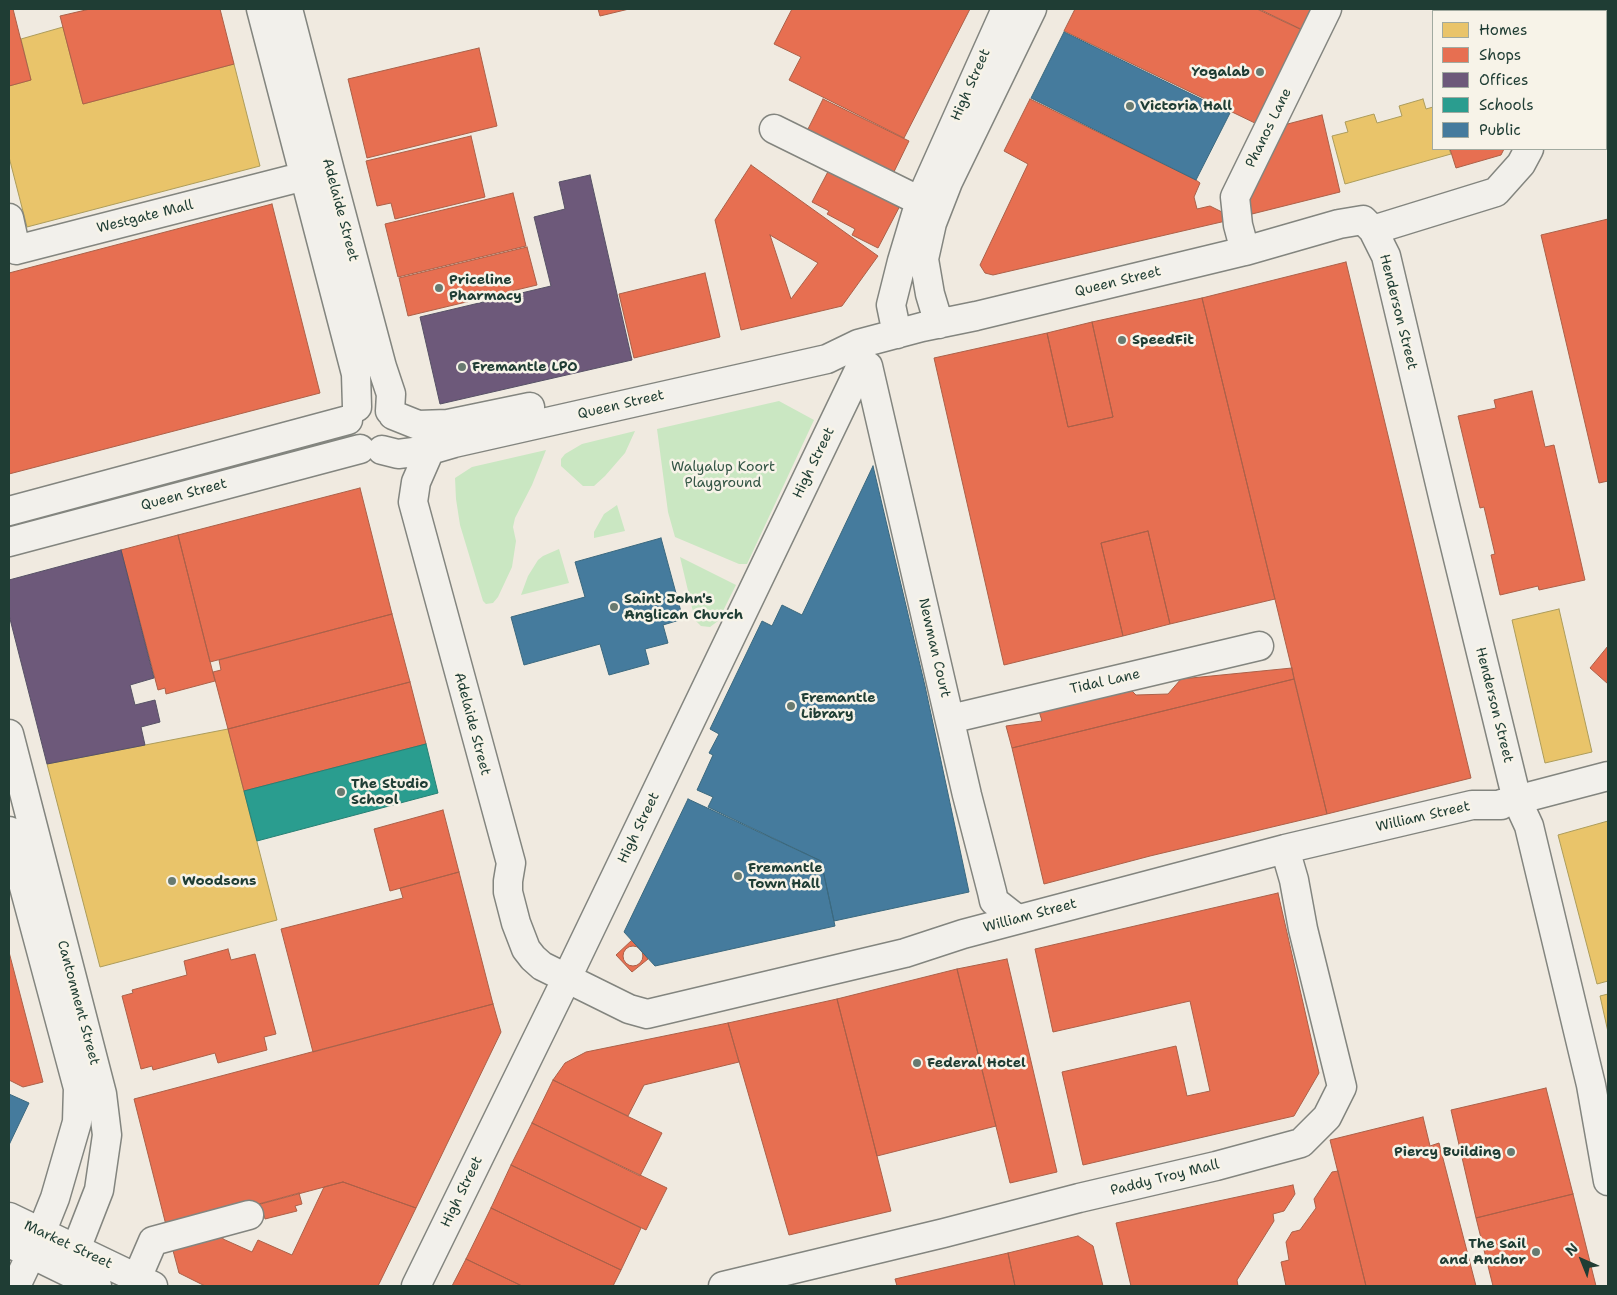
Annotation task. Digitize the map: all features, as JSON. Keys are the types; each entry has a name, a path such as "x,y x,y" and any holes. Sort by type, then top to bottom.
{"street":[{"name":"Adelaide Street","path":"261,9 356,374 352,413"},
{"name":"Adelaide Street","path":"288,9 330,175 391,394 392,413"},
{"name":"High Street","path":"897,334 891,305 920,201 1006,9"},
{"name":"High Street","path":"939,324 930,294 924,258 932,222 948,182 1032,9"},
{"name":"Phanos Lane","path":"1245,251 1238,225 1235,197 1327,9"},
{"path":"774,129 920,201"},
{"path":"1373,230 1496,192 1521,164 1528,150"},
{"name":"Westgate Mall","path":"9,218 16,250 305,176"},
{"name":"Queen Street","path":"9,542 371,450 398,454 430,450 827,359 862,359 897,334 1245,251 1339,224 1363,220 1373,230"},
{"name":"Henderson Street","path":"1373,230 1386,256 1445,506 1509,802 1529,826 1591,1085 1608,1181"},
{"name":"Queen Street","path":"392,413 418,425 448,424 825,346 862,359"},
{"name":"High Street","path":"416,1286 566,978 862,359"},
{"name":"Newman Court","path":"862,359 994,901 1018,919"},
{"path":"9,511 352,413 372,403 384,406 392,413 396,422 392,441 371,450 353,444 348,434 352,413"},
{"name":"Adelaide Street","path":"430,450 416,482 413,502 511,863 508,892 522,940 533,958 542,966 566,978"},
{"name":"Tidal Lane","path":"950,719 1259,646"},
{"name":"Cantonment Street","path":"9,734 102,1094 107,1135 104,1166 97,1196 70,1259"},
{"name":"William Street","path":"566,978 629,1010 647,1014 905,953 963,934 1286,849 1472,805 1509,802 1608,776"},
{"name":"William Street","path":"1302,918 1303,878 1311,861 1475,821 1509,802"},
{"name":"Cantonment Street","path":"9,831 78,1088 77,1122 55,1198 27,1243 16,1286"},
{"name":"Paddy Troy Mall","path":"723,1286 1301,1144 1327,1117 1342,1088 1286,849"},
{"path":"145,1282 153,1241 249,1215"},
{"name":"Market Street","path":"9,1217 27,1243 70,1259 145,1282"},
{"name":"Market Street","path":"70,1259 97,1286"}],"green space":[{"name":"Walyalup Koort Playground","path":"779,401 814,420 747,564 739,564 675,537 668,512 657,429"},
{"path":"635,431 625,453 594,486 583,486 561,466 561,459 565,454 582,444"},
{"path":"546,450 532,485 515,518 513,527 516,541 512,567 498,597 493,603 486,604 483,601 460,525 455,478 472,467"},
{"path":"617,505 625,531 594,538 594,532 604,514"},
{"path":"559,549 569,583 521,595 528,576 538,560"},
{"path":"680,557 736,585 718,621 710,627 701,626 695,620"}],"building: Homes":[{"path":"63,27 83,104 234,64 260,166 27,227 9,157 9,86 31,80 21,39"},
{"path":"1423,99 1426,109 1432,107 1432,150 1449,150 1451,154 1345,184 1332,136 1348,132 1345,122 1374,114 1377,123 1402,116 1399,106"},
{"path":"1559,609 1592,752 1545,763 1512,620"},
{"name":"Woodsons","path":"228,729 277,920 100,967 47,764"},
{"path":"1608,821 1608,981 1597,984 1558,835"},
{"path":"1608,994 1608,1032 1600,996"}],"building: Shops":[{"path":"9,9 13,9 31,80 9,86"},
{"path":"90,9 220,9 234,64 83,104 60,16"},
{"path":"598,9 629,9 600,16"},
{"path":"792,9 970,9 904,138 789,80 801,57 774,44"},
{"path":"1075,9 1257,9 1304,31 1259,125 1064,31"},
{"path":"1259,9 1316,9 1305,31"},
{"path":"1533,9 1558,9 1558,10"},
{"path":"479,48 497,126 367,158 348,79"},
{"path":"823,99 909,141 890,180 804,137"},
{"path":"1030,99 1196,180 1200,183 1194,197 1197,209 1210,206 1228,215 1230,220 993,275 985,273 980,265 1028,164 1004,151"},
{"path":"1322,115 1340,192 1252,214 1246,190 1280,126"},
{"path":"471,136 485,197 395,219 391,203 377,206 366,161"},
{"path":"1450,150 1504,150 1501,155 1456,168"},
{"path":"832,164 903,200 878,248 852,235 855,229 827,214 829,211 812,202"},
{"path":"751,165 878,256 842,306 741,330 715,220","holes":["770,235 818,263 791,299"]},
{"path":"513,193 526,246 398,277 385,224"},
{"path":"272,204 320,393 9,474 9,273"},
{"path":"1608,219 1608,481 1599,483 1541,235"},
{"path":"527,247 537,285 408,316 399,278"},
{"path":"1346,262 1471,778 1327,814 1202,298"},
{"path":"705,273 720,337 634,358 619,294"},
{"path":"1202,298 1275,599 1170,624 1148,531 1101,543 1123,636 1004,665 934,358 1047,333 1068,427 1113,417 1092,322"},
{"path":"1092,322 1113,417 1068,427 1047,333"},
{"path":"1532,391 1545,447 1554,445 1585,580 1539,590 1538,586 1500,595 1491,555 1495,554 1484,507 1480,508 1458,416 1496,408 1494,400"},
{"path":"360,488 392,614 210,662 178,535"},
{"path":"1148,531 1170,624 1123,636 1101,543"},
{"path":"178,535 215,681 166,694 165,688 158,690 121,550"},
{"path":"392,614 410,682 228,729 213,672 221,670 219,660"},
{"path":"1608,646 1608,684 1590,668"},
{"path":"1292,668 1294,679 1012,748 1006,726 1042,721 1038,708 1130,689 1136,695 1168,694 1181,679"},
{"path":"1294,679 1327,814 1150,856 1044,884 1012,748"},
{"path":"410,682 426,744 244,791 228,729"},
{"path":"443,810 459,872 390,891 374,829"},
{"path":"459,872 493,1004 313,1052 281,929 403,898 400,888"},
{"path":"1278,893 1319,1073 1294,1116 1083,1165 1062,1072 1176,1046 1187,1096 1210,1091 1190,1001 1053,1032 1035,949"},
{"path":"632,940 648,959 632,972 616,955"},
{"path":"629,946 637,946 643,952 643,960 637,966 629,966 623,960 623,952"},
{"path":"228,949 231,960 255,954 276,1034 264,1037 267,1050 218,1063 215,1053 153,1070 152,1066 141,1069 122,996 133,993 132,990 187,975 184,961"},
{"path":"9,952 43,1082 23,1087 9,1080"},
{"path":"1007,959 1057,1172 1010,1183 957,969"},
{"name":"Federal Hotel","path":"957,969 996,1126 877,1156 837,999"},
{"path":"837,999 891,1211 789,1235 728,1023"},
{"path":"493,1004 501,1032 416,1208 343,1182 167,1229 134,1099"},
{"path":"728,1023 739,1062 644,1085 628,1116 553,1080 565,1063 586,1052"},
{"path":"553,1080 662,1133 640,1176 532,1123"},
{"name":"Piercy Building","path":"1546,1088 1573,1194 1476,1218 1451,1110"},
{"path":"1423,1117 1430,1146 1439,1143 1476,1286 1366,1286 1330,1140"},
{"path":"532,1123 667,1188 646,1230 511,1165"},
{"path":"511,1165 641,1228 621,1270 491,1208"},
{"path":"1338,1171 1366,1286 1286,1286 1281,1262 1289,1260 1286,1242 1292,1232 1300,1230 1316,1208 1314,1199 1332,1172"},
{"path":"343,1182 416,1208 378,1286 205,1286 179,1273 171,1243 221,1229 223,1239 252,1252 258,1240 292,1255 324,1187"},
{"path":"1293,1185 1295,1194 1284,1211 1273,1214 1274,1221 1237,1280 1238,1286 1131,1286 1116,1223"},
{"path":"299,1193 302,1204 295,1206 297,1211 265,1219 264,1215 257,1217 255,1205"},
{"name":"The Sail and Anchor","path":"1573,1194 1596,1286 1493,1286 1476,1218"},
{"path":"491,1208 621,1270 613,1286 522,1286 466,1259"},
{"path":"1078,1236 1093,1246 1103,1286 1015,1286 1008,1253"},
{"path":"1008,1253 1015,1286 897,1286 895,1279"},
{"path":"466,1259 522,1286 452,1286"}],"building: Offices":[{"path":"590,175 632,360 440,404 420,317 551,286 534,217 565,209 559,182"},
{"path":"121,550 154,678 130,685 135,705 155,700 160,722 141,727 145,745 47,764 9,615 9,580"}],"building: Schools":[{"name":"The Studio School","path":"426,744 438,793 257,841 244,791"}],"building: Public":[{"name":"Victoria Hall","path":"1064,32 1230,113 1196,180 1031,98"},
{"path":"873,466 925,686 969,892 834,921 821,861 708,807 713,797 697,790 713,755 709,753 719,734 710,729 762,621 772,626 782,605 802,615"},
{"name":"Saint John's Anglican Church","path":"661,538 683,619 663,625 668,643 645,649 649,664 609,675 600,644 524,665 511,617 585,597 575,562"},
{"name":"Fremantle Town Hall","path":"688,799 821,861 835,926 655,966 624,932"},
{"path":"9,1094 29,1103 9,1145"}],"place":[{"name":"Yogalab","path":"1260,72"},
{"name":"Victoria Hall","path":"1130,106"},
{"name":"Priceline Pharmacy","path":"439,288"},
{"name":"SpeedFit","path":"1122,340"},
{"name":"Fremantle LPO","path":"462,367"},
{"name":"Saint John's Anglican Church","path":"614,607"},
{"name":"Fremantle Library","path":"791,706"},
{"name":"The Studio School","path":"341,792"},
{"name":"Fremantle Town Hall","path":"738,876"},
{"name":"Woodsons","path":"172,881"},
{"name":"Federal Hotel","path":"917,1063"},
{"name":"Piercy Building","path":"1511,1152"},
{"name":"The Sail and Anchor","path":"1536,1252"}]}
